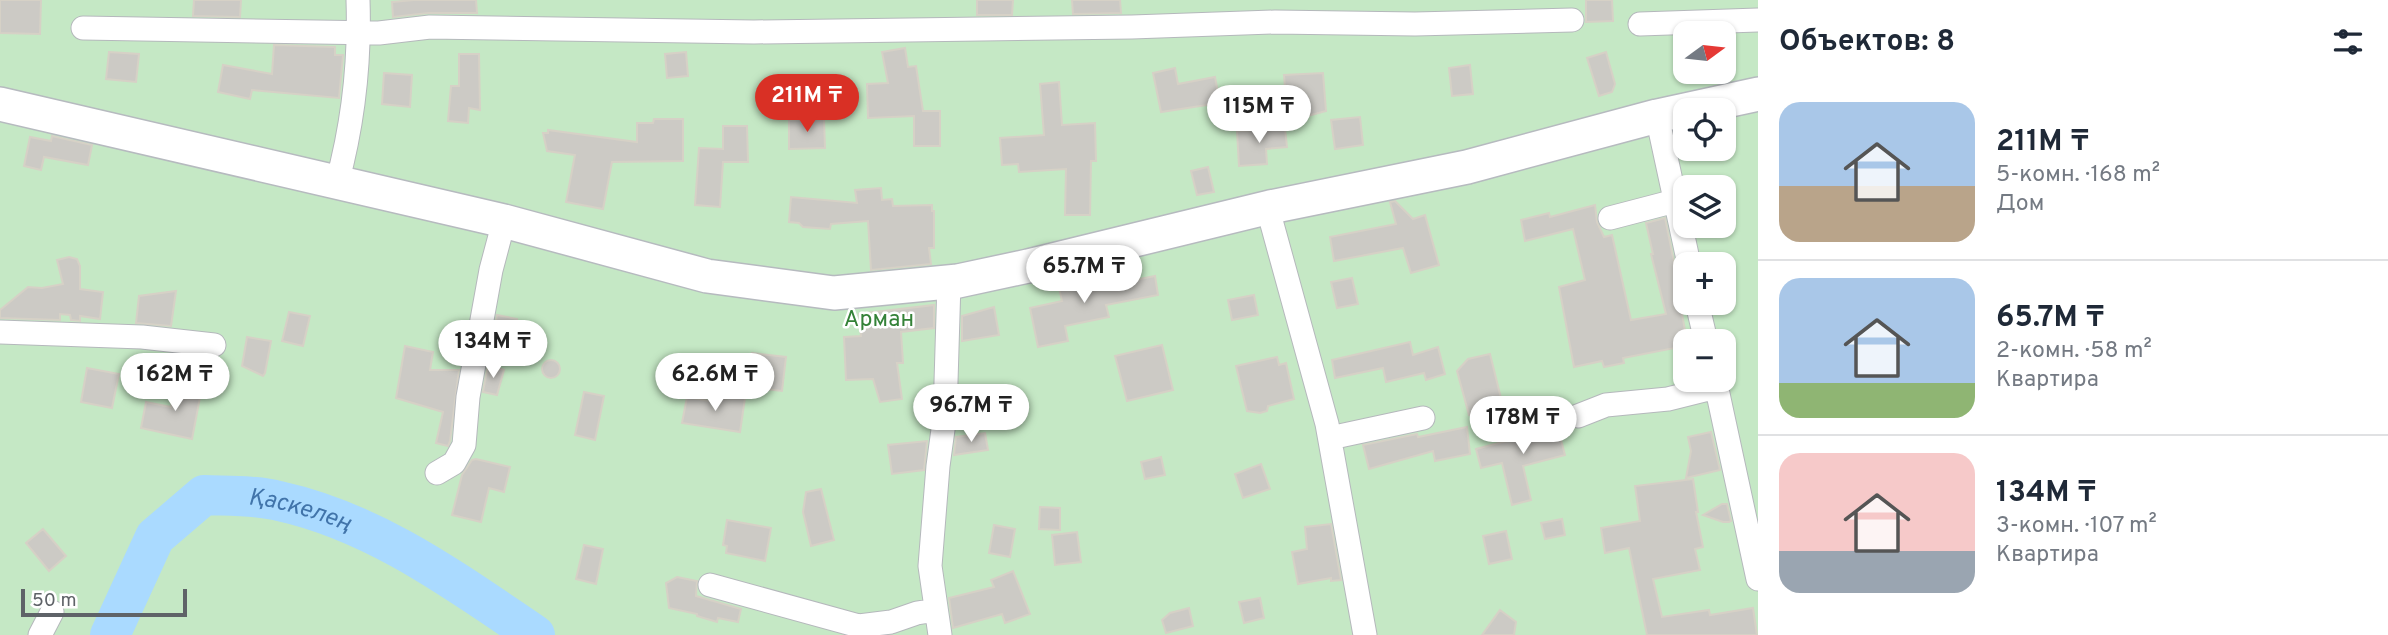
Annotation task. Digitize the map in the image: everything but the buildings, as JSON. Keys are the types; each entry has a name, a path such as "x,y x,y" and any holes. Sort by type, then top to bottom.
{"street":[{"path":"337,183 347,145 359,32 358,0"},
{"path":"83,28 379,33 430,27 472,27 754,32 1132,27 1275,22 1415,24 1572,20"},
{"path":"1640,24 1758,20"},
{"path":"0,104 504,221 707,276 834,293 949,282 1028,266 1270,207 1467,167 1657,116 1758,94"},
{"path":"1657,116 1673,192"},
{"path":"1610,218 1673,202"},
{"path":"1270,207 1272,224 1310,355 1330,438 1365,635"},
{"path":"437,472 454,463 464,444 468,397 491,270 504,221"},
{"path":"940,635 930,566 937,466 945,415 949,282"},
{"path":"0,332 142,337 214,345"},
{"path":"1578,416 1606,405 1668,399 1690,392"},
{"path":"1718,392 1758,579"},
{"path":"1330,438 1423,418"},
{"path":"710,584 859,626 891,622 936,610"},
{"path":"40,635 52,612"}],"green space":[{"name":"Арман","path":"0,0 1758,0 1758,635 0,635"}],"waterway":[{"name":"Қаскелең","path":"110,635 155,537 204,495 270,499 348,523 381,538 444,574 535,635"}]}
